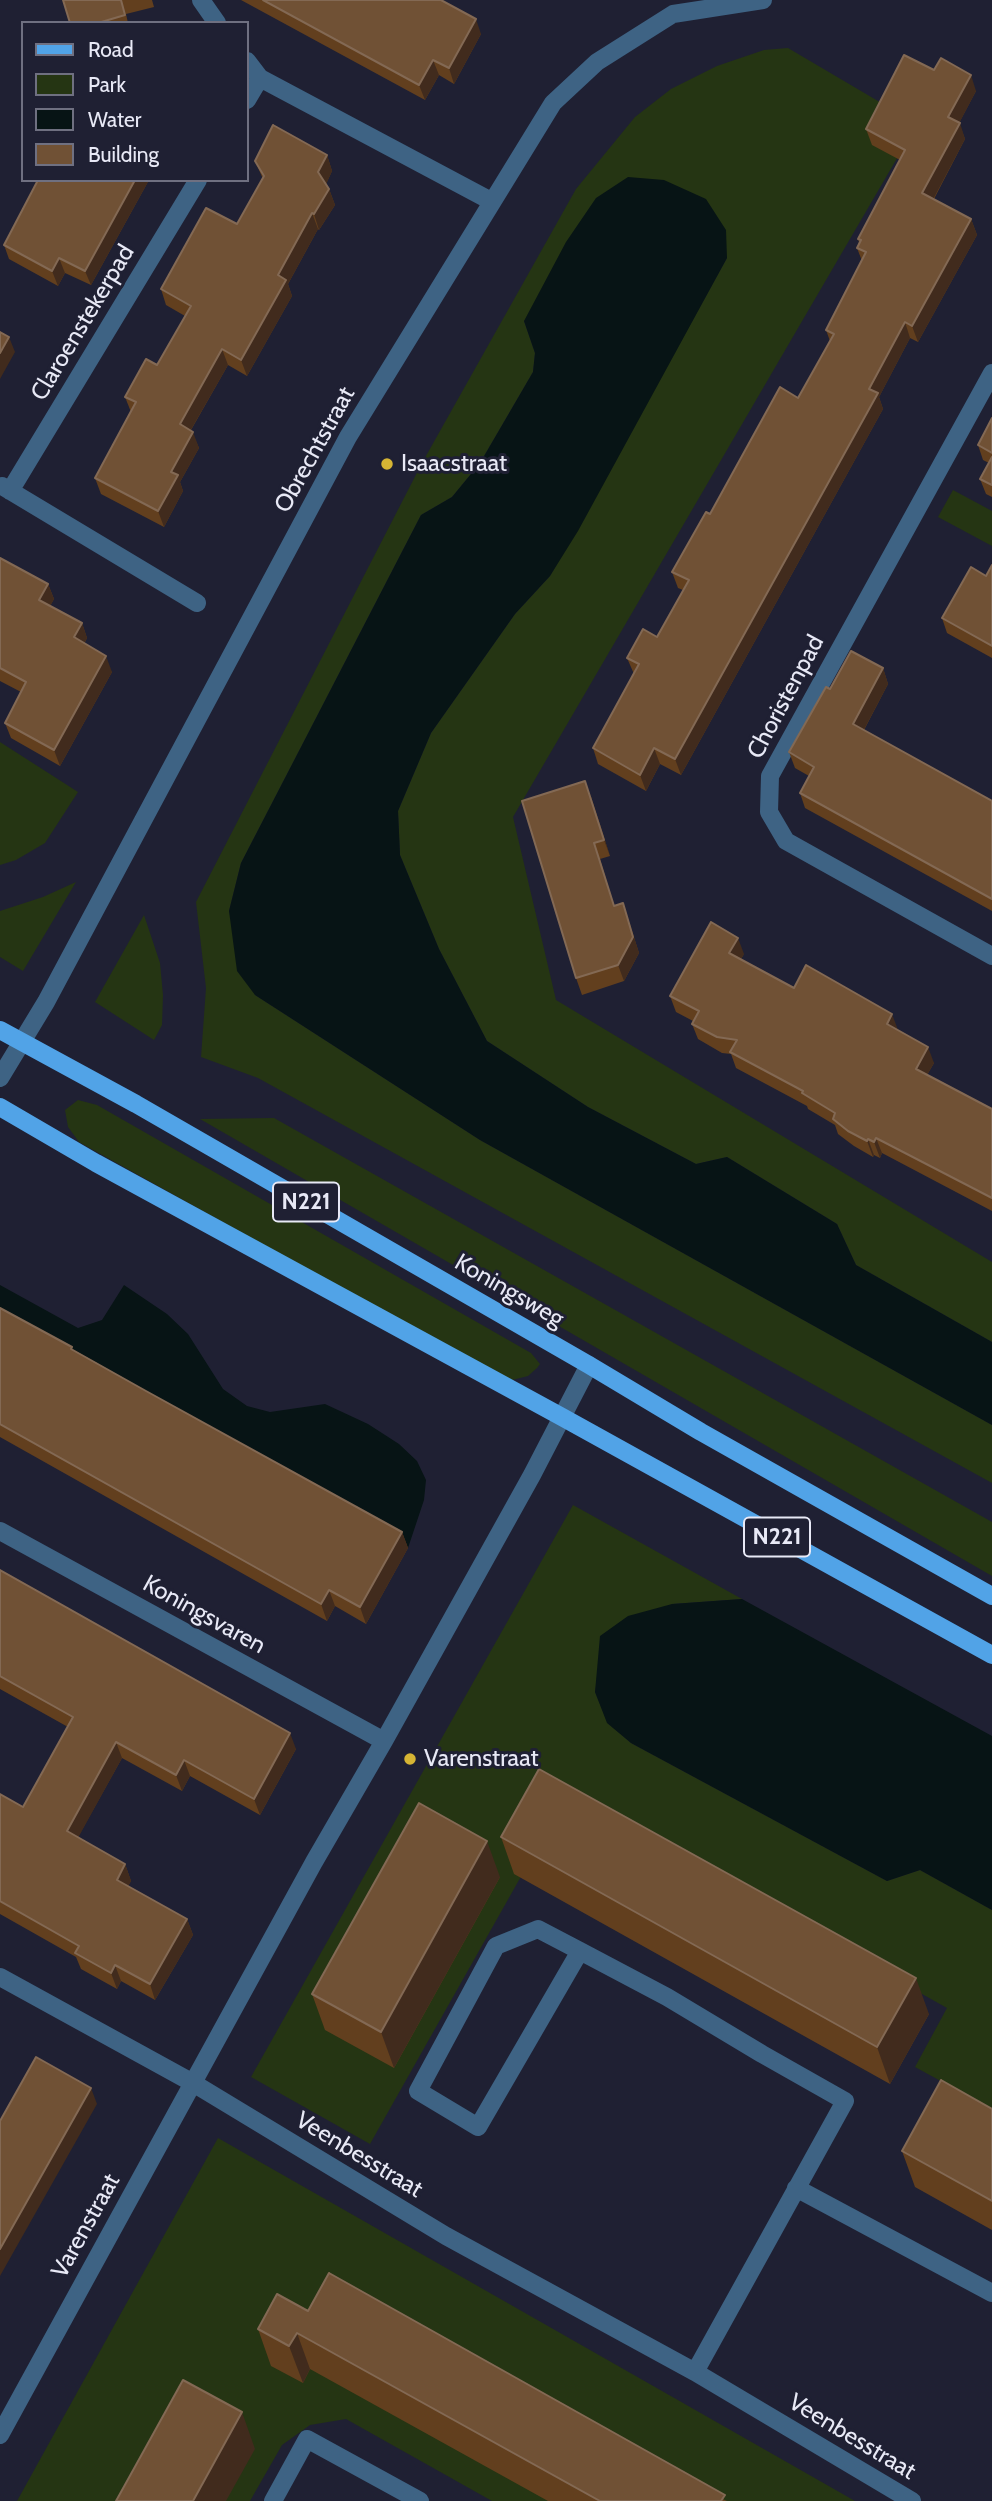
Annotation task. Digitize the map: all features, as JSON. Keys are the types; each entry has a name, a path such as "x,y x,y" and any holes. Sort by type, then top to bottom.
{"main road":[{"name":"Koningsweg","path":"0,1030 136,1104 701,1432 992,1596"},
{"name":"N221","path":"0,1107 96,1163 992,1655"}],"street":[{"path":"201,0 216,21"},
{"name":"Obrechtstraat","path":"0,1078 46,1002 348,437 553,103 597,62 673,14 763,0"},
{"path":"248,62 260,78 491,201"},
{"path":"248,98 260,78"},
{"name":"Claroenstekerpad","path":"197,182 5,488 197,603"},
{"name":"Choristenpad","path":"992,373 770,776 769,812 786,841 992,956"},
{"name":"Varenstraat","path":"0,2435 589,1365"},
{"name":"Koningsvaren","path":"0,1531 384,1741"},
{"path":"580,1951 478,2127 418,2091 496,1946 538,1929 580,1951 667,1997 845,2101 695,2372"},
{"name":"Veenbesstraat","path":"0,1977 193,2083 446,2236 695,2372 912,2501"},
{"path":"796,2188 992,2293"},
{"path":"273,2501 307,2439 420,2501"}],"green space":[{"path":"788,48 917,124 513,817 556,1000 992,1262 992,1342 856,1265 837,1224 727,1157 696,1164 588,1107 487,1041 439,949 400,855 398,811 431,733 515,614 550,576 727,258 524,321 535,353 533,372 480,463 452,497 421,515 241,863 229,911 255,995 480,1140 992,1425 992,1483 258,1078 201,1057 206,988 196,902 422,463 576,189 635,117 671,89 717,66 764,50"},
{"path":"953,490 992,511 992,546 938,517"},
{"path":"0,742 78,792 45,843 16,860 0,865"},
{"path":"76,882 23,971 0,957 0,911 43,897"},
{"path":"144,915 160,963 163,995 162,1025 154,1040 95,1002"},
{"path":"78,1100 97,1105 531,1353 540,1364 528,1376 512,1380 496,1374 79,1142 68,1127 65,1110"},
{"path":"274,1118 992,1522 992,1576 200,1119"},
{"path":"573,1505 742,1599 672,1604 597,1680 595,1692 608,1723 631,1743 887,1881 920,1870 992,1910 992,2109 915,2067 947,2008 567,1795 370,2144 251,2077"},
{"path":"218,2138 855,2501 492,2501 346,2419 310,2425 282,2445 250,2501 17,2501"}],"water":[{"path":"628,177 664,180 706,199 726,230 727,258 578,531 550,576 515,614 431,733 398,811 400,855 439,949 487,1041 588,1107 696,1164 727,1157 837,1224 856,1265 992,1342 992,1425 480,1140 255,995 237,971 229,911 241,863 421,515 452,497 480,463 533,372 535,353 524,321 566,242 596,198"},
{"path":"0,1285 78,1328 102,1320 124,1285 167,1314 188,1334 223,1389 247,1406 270,1412 325,1404 368,1424 399,1444 417,1461 426,1480 424,1500 408,1548 0,1320"},
{"path":"742,1599 992,1736 992,1910 920,1870 887,1881 631,1743 607,1723 595,1692 600,1636 628,1616 672,1604"}],"building":[{"path":"63,0 121,0 125,15 105,21 69,21"},
{"path":"263,0 441,0 476,19 449,68 433,60 419,85"},
{"path":"904,55 934,70 941,58 971,75 948,117 960,123 922,193 971,219 912,326 905,322 869,389 878,393 675,759 654,748 640,775 593,748 639,664 627,658 643,629 657,637 689,580 672,572 706,512 710,514 780,387 798,398 834,334 826,330 866,252 857,248 861,240 858,239 905,150 866,129"},
{"path":"273,125 327,155 318,172 329,189 314,214 312,213 278,275 286,280 241,360 222,349 180,424 193,432 171,472 178,475 158,511 95,478 136,402 125,397 146,359 157,365 191,306 161,289 206,208 237,224 264,176 255,161"},
{"path":"37,182 134,182 85,271 59,258 52,271 4,245"},
{"path":"0,332 9,337 0,353"},
{"path":"992,418 992,453 978,445"},
{"path":"992,457 992,485 980,479"},
{"path":"0,558 48,584 39,600 82,623 74,637 106,656 54,750 5,723 26,682 0,668"},
{"path":"992,565 992,646 942,618 971,567 986,576"},
{"path":"851,651 883,668 853,724 992,801 992,899 800,793 814,767 789,752 826,687 830,689"},
{"path":"585,781 604,840 594,843 614,906 623,903 633,937 618,965 576,978 522,801"},
{"path":"711,922 738,938 729,953 794,988 806,965 892,1014 887,1024 928,1047 916,1069 992,1109 992,1198 876,1138 874,1142 868,1139 867,1141 848,1131 833,1119 835,1113 802,1093 803,1091 730,1052 737,1040 717,1037 692,1024 699,1011 670,996"},
{"path":"0,1308 402,1532 360,1607 329,1590 321,1604 0,1424"},
{"path":"0,1570 290,1733 254,1799 184,1760 176,1775 116,1742 67,1831 125,1864 117,1880 187,1919 150,1984 115,1965 111,1973 75,1953 79,1946 0,1901 0,1794 23,1807 73,1717 0,1676"},
{"path":"539,1769 916,1978 877,2047 501,1837"},
{"path":"419,1803 487,1841 381,2032 312,1994"},
{"path":"36,2057 91,2088 0,2249 0,2121"},
{"path":"941,2080 992,2109 992,2201 902,2151"},
{"path":"329,2273 725,2495 721,2501 600,2501 297,2333 289,2346 258,2329 277,2294 308,2311"},
{"path":"183,2380 242,2412 193,2501 116,2501"}],"place":[{"name":"Isaacstraat","path":"387,464"},
{"name":"Varenstraat","path":"410,1759"}]}
